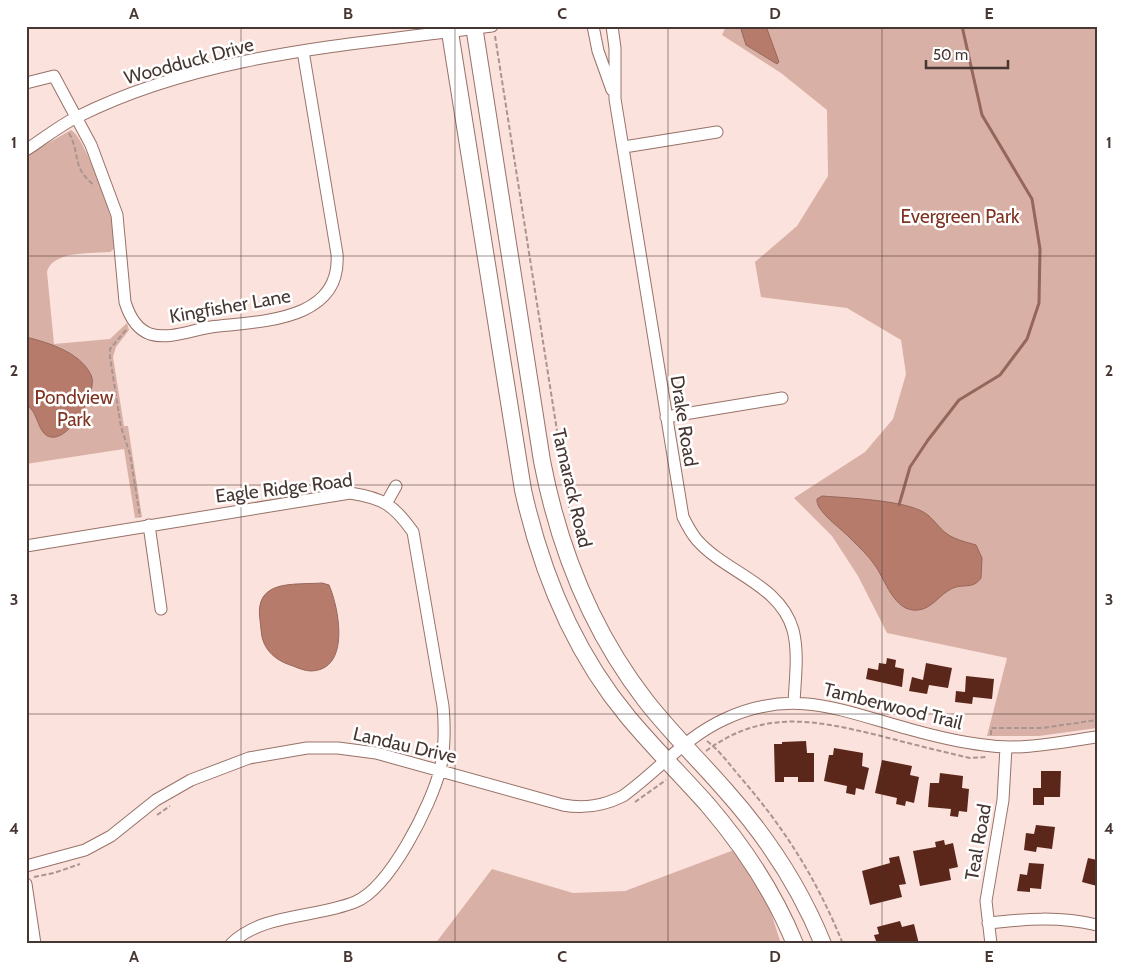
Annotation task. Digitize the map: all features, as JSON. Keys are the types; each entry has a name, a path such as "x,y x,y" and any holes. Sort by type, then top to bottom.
{"street":[{"name":"Drake Road","path":"593,26 598,51 615,99 624,147 680,505 689,528 706,549 772,597 789,619 795,645 794,703"},
{"name":"Drake Road","path":"612,26 616,48 615,99"},
{"name":"Woodduck Drive","path":"26,150 76,117 155,84 204,71 303,50 450,29 474,27 493,31"},
{"name":"Tamarack Road","path":"474,27 540,451 557,528 575,581 600,632 628,677 683,745 726,792 775,852 802,897 823,944"},
{"path":"450,29 520,474 534,536 554,590 592,665 627,716 715,813 752,863 776,904 795,944"},
{"name":"Kingfisher Lane","path":"134,322 150,334 178,334 294,314 308,309 328,292 338,267 338,254 303,50"},
{"path":"26,83 54,76 91,145 117,215 124,302 134,322"},
{"path":"624,147 717,132"},
{"path":"666,418 782,398"},
{"path":"387,502 396,486"},
{"name":"Eagle Ridge Road","path":"26,546 350,494 374,497 387,502 402,515 414,532 418,545 443,706 445,732 440,770 433,793 419,823 386,876 372,891 350,904 262,925 247,931 230,944"},
{"path":"145,526 160,609"},
{"name":"Tamberwood Trail","path":"666,760 697,734 725,719 748,710 794,703 838,707 944,739 986,746 1042,745 1097,737"},
{"name":"Teal Road","path":"991,944 986,901 1003,800 1006,747"},
{"name":"Landau Drive","path":"26,866 85,850 111,836 156,800 191,780 249,758 307,748 338,748 376,753 563,805 586,808 609,803 623,796 666,760"},
{"path":"26,884 35,944"},
{"path":"988,923 1044,917 1074,919 1097,925"}],"path":[{"path":"493,31 572,521"},
{"path":"70,134 75,145 77,161 82,176 96,187"},
{"path":"134,322 115,341 110,349 110,357 121,427 130,454 145,526"},
{"path":"713,746 739,731 773,722 794,720 832,725 970,758 990,757"},
{"path":"991,728 1042,728 1097,720"},
{"path":"697,734 713,746 776,820 815,880 843,944"},
{"path":"153,817 176,802"},
{"path":"37,876 84,862"}],"green space":[{"name":"Evergreen Park","path":"726,26 1097,26 1097,728 1039,736 987,736 1007,658 887,633 858,576 832,536 794,498 865,452 893,419 906,374 901,340 847,308 761,297 755,262 797,226 828,176 827,110 781,73 722,35"},
{"name":"Pondview Park","path":"71,130 82,144 100,184 111,218 115,248 110,252 74,254 57,260 51,265 47,272 54,344 110,339 127,323 129,330 116,347 113,357 124,426 128,426 142,517 135,518 124,449 26,464 26,156"},
{"path":"734,850 768,903 781,944 435,944 492,869 573,893 625,891"}],"shaded area":[{"path":"740,26 766,26 779,62 777,64 746,45"},
{"path":"26,337 44,342 72,354 86,367 91,375 91,392 87,402 74,423 59,436 51,437 46,435 40,428 33,412 26,405"},
{"path":"822,496 890,502 925,513 947,534 976,545 982,558 981,578 974,584 951,589 923,609 914,610 906,608 894,597 867,555 820,509 817,499"},
{"path":"322,583 329,585 333,595 339,636 337,649 332,660 324,668 311,671 284,662 276,658 269,651 262,638 260,607 263,597 269,591 278,587"}],"building":[{"path":"887,658 896,660 895,667 904,669 902,687 866,679 868,668 878,670 879,663 886,664"},
{"path":"926,663 952,668 948,688 929,685 927,694 909,691 912,677 923,680"},
{"path":"966,676 994,679 992,699 973,697 972,704 955,702 956,691 965,692"},
{"path":"806,741 807,753 814,753 814,782 798,782 798,777 784,777 784,782 775,782 774,744"},
{"path":"834,748 863,753 862,766 869,768 864,790 856,788 855,795 846,793 847,786 824,781 829,755 833,755"},
{"path":"882,760 912,766 910,775 919,777 914,803 906,801 905,806 896,804 897,798 875,793"},
{"path":"1041,771 1061,771 1060,797 1044,797 1044,805 1033,805 1033,788 1041,788"},
{"path":"940,773 963,776 962,788 969,789 967,812 959,811 958,817 950,816 951,809 928,807 930,783 939,783"},
{"path":"1036,825 1055,827 1052,849 1037,847 1036,852 1024,850 1026,833 1034,834"},
{"path":"944,840 945,845 953,843 958,867 949,869 951,880 920,886 913,851 936,847 935,842"},
{"path":"899,856 906,884 899,885 902,897 870,905 862,871 890,863 889,858"},
{"path":"1088,858 1097,860 1097,886 1082,882"},
{"path":"1029,863 1044,864 1041,889 1030,888 1030,892 1017,891 1020,874 1027,875"},
{"path":"900,921 902,927 914,924 919,944 877,944 874,935 879,934 877,927"}],"waterway":[{"path":"899,505 910,467 928,440 959,400 1000,375 1027,339 1039,303 1040,249 1032,199 982,115 962,26"}]}
